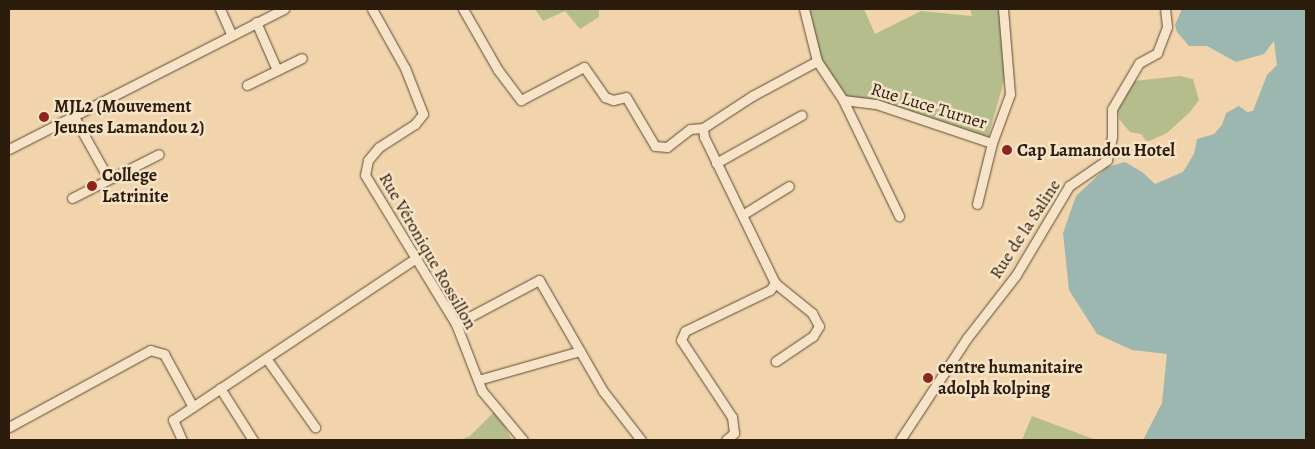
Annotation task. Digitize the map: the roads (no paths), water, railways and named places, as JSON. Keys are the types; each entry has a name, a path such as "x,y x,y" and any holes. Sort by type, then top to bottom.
{"street":[{"path":"220,9 231,34"},
{"path":"9,149 231,34 284,9"},
{"name":"Rue Véronique Rossillon","path":"372,9 404,68 423,114 415,124 379,147 368,160 365,175 417,257 456,324 478,380 492,404 523,440"},
{"path":"463,9 498,70 521,100 584,66 606,97 613,100 626,98 655,146 667,147 690,129 703,128 752,96 817,61"},
{"name":"Rue Luce Turner","path":"804,9 817,61 843,100 876,104 992,142"},
{"path":"977,204 992,142 1010,94 1003,9"},
{"name":"Rue de la Saline","path":"900,440 967,338 1016,275 1069,186 1107,160 1112,137 1112,109 1139,63 1157,53 1167,27 1165,9"},
{"path":"256,22 277,70"},
{"path":"246,85 302,58"},
{"path":"843,100 899,216"},
{"path":"73,115 108,178"},
{"path":"716,163 802,115"},
{"path":"703,128 716,163 775,283 812,313 819,326 813,336 776,361"},
{"path":"72,198 108,178 159,154"},
{"path":"742,215 789,186"},
{"path":"182,440 173,420 417,257"},
{"path":"456,324 539,280 603,391 641,440"},
{"path":"726,440 734,433 732,417 681,340 684,331 770,290 775,283"},
{"path":"9,427 150,350 164,354 193,406"},
{"path":"478,380 580,351"},
{"path":"266,358 315,427"},
{"path":"220,388 253,440"}],"water":[{"path":"1182,9 1306,9 1306,440 1143,440 1162,403 1167,354 1132,350 1097,334 1069,290 1063,233 1076,196 1107,167 1125,162 1142,172 1155,184 1183,172 1194,154 1197,139 1214,134 1222,125 1226,113 1239,106 1247,112 1253,111 1267,75 1277,65 1274,41 1264,54 1236,62 1207,46 1189,46 1177,32 1175,25"}],"place":[{"name":"MJL2 (Mouvement Jeunes Lamandou 2)","path":"44,117"},
{"name":"Cap Lamandou Hotel","path":"1007,150"},
{"name":"College Latrinite","path":"92,186"},
{"name":"centre humanitaire adolph kolping","path":"928,378"}]}
